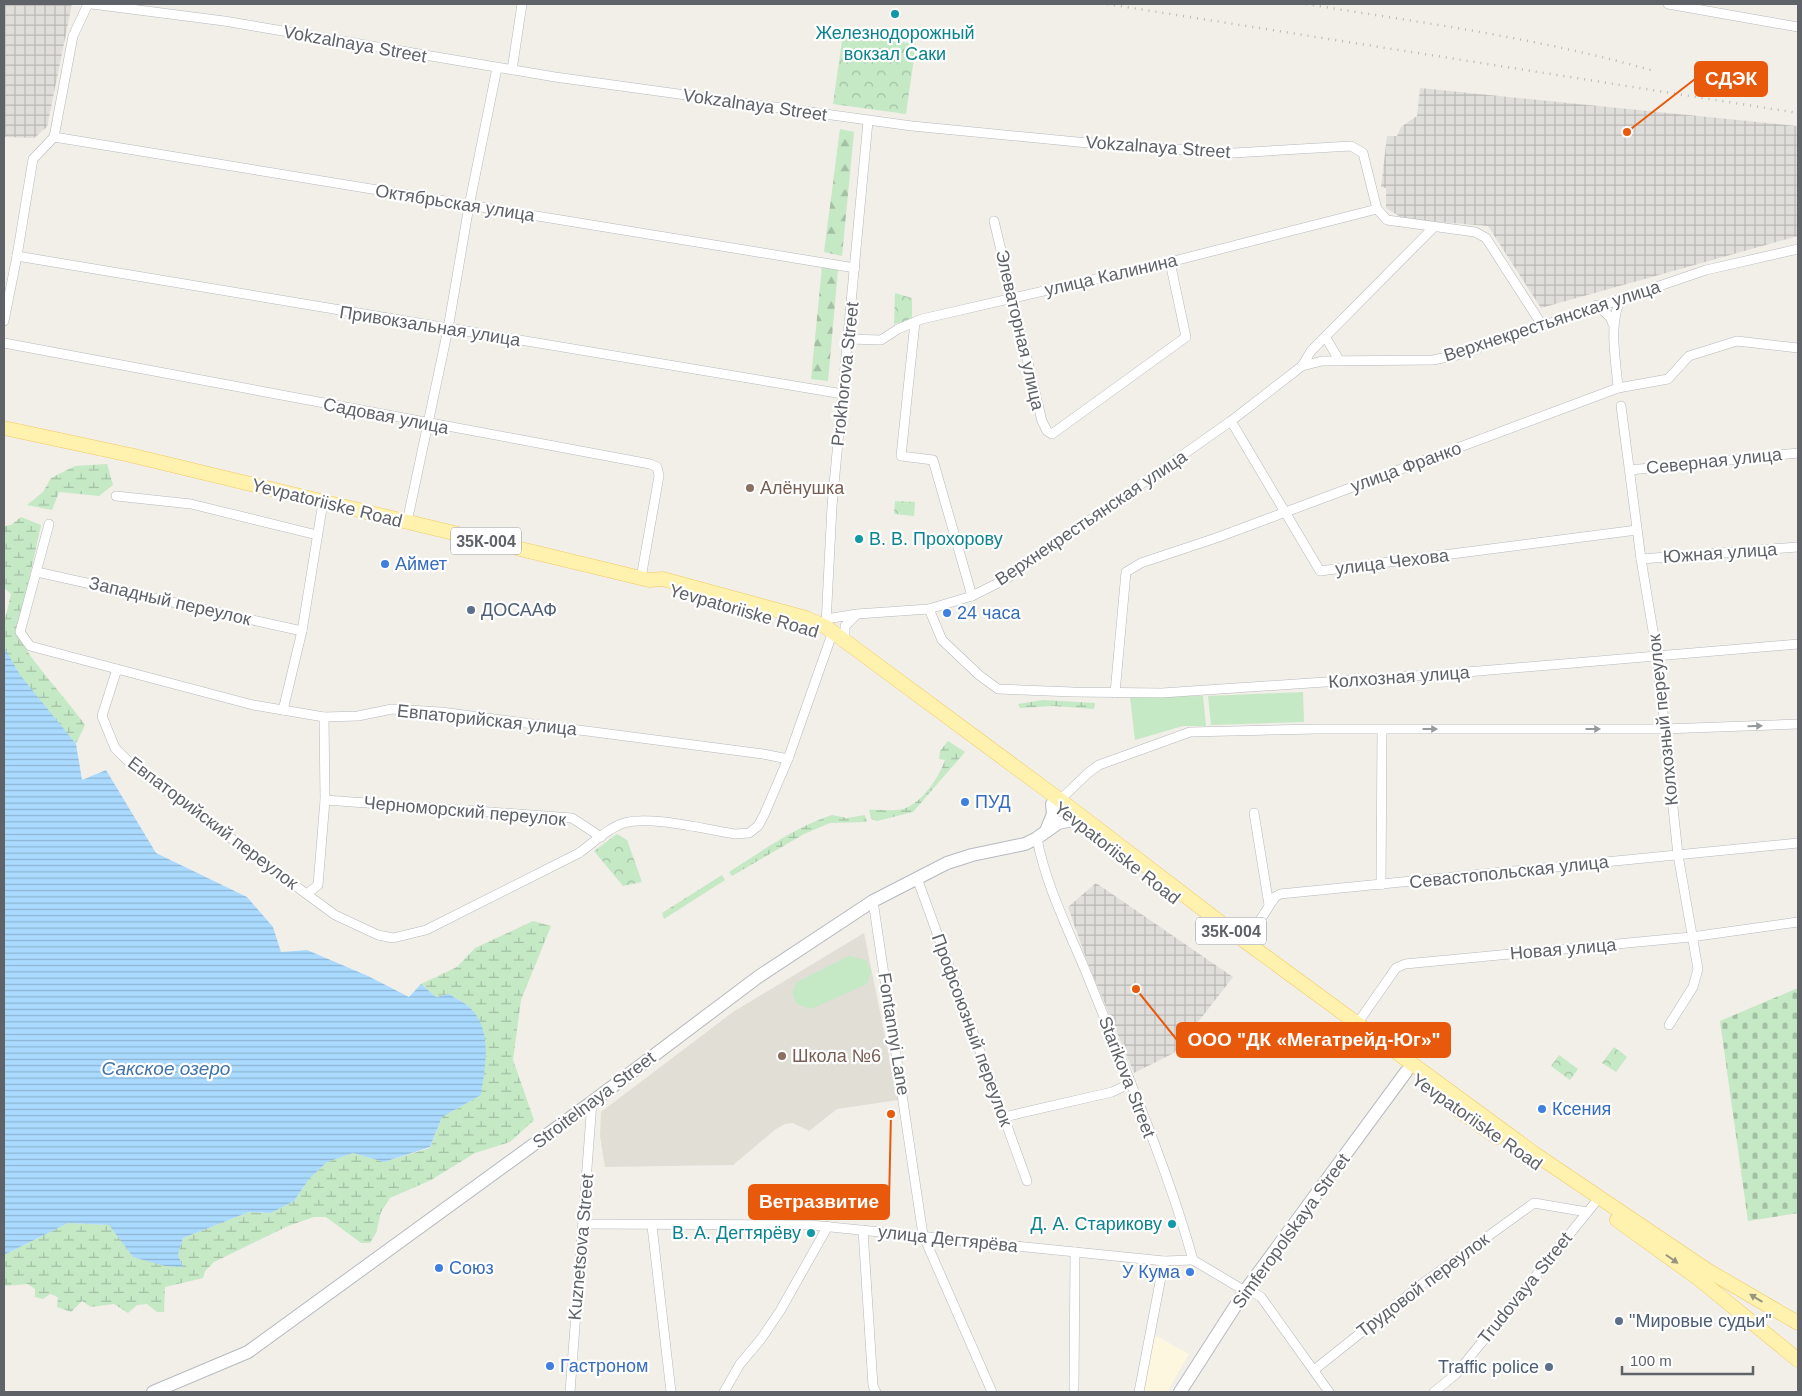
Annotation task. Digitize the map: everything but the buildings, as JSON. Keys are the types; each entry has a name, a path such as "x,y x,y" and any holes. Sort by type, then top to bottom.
{"main road":[{"name":"Yevpatoriiske Road","path":"4,428 645,579 662,588 804,624 828,628 1056,802 1073,820 1406,1072 1590,1208 1700,1279 1798,1360"},
{"name":"Yevpatoriiske Road","path":"828,628 1056,802 1535,1154 1708,1270 1798,1323"},
{"path":"1775,1310 1781,1318 1798,1329"},
{"path":"1782,1346 1798,1353"}],"street":[{"path":"4,321 18,256 33,158 54,137 74,36 88,4"},
{"name":"Vokzalnaya Street","path":"92,4 224,21 497,68 868,121 1098,144 1234,152 1351,146 1363,153 1377,209"},
{"path":"512,70 522,4"},
{"path":"1668,4 1798,27"},
{"path":"407,522 448,329 469,206 497,68"},
{"name":"Prokhorova Street","path":"788,759 828,628 832,506 868,121"},
{"name":"Октябрьская улица","path":"54,137 855,268"},
{"path":"1377,209 1387,220 1433,228 1474,232 1486,238 1542,325"},
{"name":"улица Калинина","path":"848,339 880,340 898,329 915,322 1170,262 1377,209"},
{"name":"Элеваторная улица","path":"994,221 1042,421 1047,431 1052,434 1186,337 1170,262"},
{"name":"Верхнекрестьянская улица","path":"828,628 857,614 929,609 972,596 1006,579 1231,421 1302,366 1311,351 1433,228"},
{"name":"Верхнекрестьянская улица","path":"1302,366 1322,361 1433,360 1457,355 1597,305 1706,270 1798,249"},
{"name":"Привокзальная улица","path":"18,256 843,394"},
{"path":"1618,388 1614,315 1620,298"},
{"path":"1597,305 1610,317 1614,326"},
{"path":"915,322 901,456 933,460 972,596"},
{"path":"1326,338 1339,360"},
{"name":"улица Франко","path":"1118,693 1126,572 1141,563 1285,512 1618,388 1668,379 1689,356 1737,341 1798,348"},
{"name":"Садовая улица","path":"4,343 428,424 650,464 657,467 659,476 645,579"},
{"name":"Колхозный переулок","path":"1621,406 1641,559 1657,656 1678,855 1698,969 1693,988 1669,1025"},
{"name":"улица Чехова","path":"1231,421 1320,571 1637,530"},
{"name":"Северная улица","path":"1630,470 1798,453"},
{"path":"116,496 191,504 317,535"},
{"path":"283,710 302,631 323,502"},
{"path":"37,572 49,524"},
{"name":"Южная улица","path":"1641,559 1798,547"},
{"name":"Западный переулок","path":"37,572 302,631"},
{"name":"Евпаторийская улица","path":"37,572 20,632 30,646 253,705 324,717 358,716 392,709 440,712 788,759"},
{"name":"Колхозная улица","path":"929,609 942,640 979,675 998,689 1162,694 1798,644"},
{"path":"845,640 847,622 857,614"},
{"name":"Евпаторийский переулок","path":"117,669 102,716 115,748 133,766 335,915 378,936 392,938 426,930 579,853 620,825 639,821 735,834 748,833 758,826 764,815 788,759"},
{"name":"Евпаторийский переулок","path":"307,894 318,885 324,800 324,717"},
{"path":"1042,834 1053,814 1056,802 1088,772 1099,765 1190,732 1243,730 1664,729 1798,724"},
{"path":"1381,885 1382,730"},
{"name":"Черноморский переулок","path":"324,800 572,818 600,837"},
{"path":"1254,813 1269,905"},
{"name":"Stroitelnaya Street","path":"153,1392 248,1352 592,1102 758,977 873,901 947,863 972,855 1025,844 1058,823 1073,820"},
{"name":"Starikova Street","path":"1042,834 1039,850 1059,905 1131,1083 1174,1199 1193,1260"},
{"name":"Севастопольская улица","path":"1246,942 1269,905 1280,894 1798,842"},
{"name":"Профсоюзный переулок","path":"917,878 1027,1181"},
{"name":"Fontannyi Lane","path":"873,901 923,1235 992,1392"},
{"name":"Новая улица","path":"1357,1024 1388,978 1400,966 1691,937 1798,922"},
{"name":"Simferopolskaya Street","path":"1180,1392 1246,1290 1406,1072"},
{"path":"1004,1117 1112,1092 1131,1083"},
{"name":"Kuznetsova Street","path":"570,1392 592,1102"},
{"name":"Трудовой переулок","path":"1314,1370 1422,1284 1534,1203 1590,1208"},
{"name":"Trudovaya Street","path":"1434,1392 1456,1374 1590,1208"},
{"name":"улица Дегтярёва","path":"583,1224 828,1226 1164,1261 1193,1260"},
{"path":"652,1226 671,1392"},
{"path":"724,1392 740,1364 761,1339 780,1311 828,1226"},
{"path":"863,1230 872,1390"},
{"path":"1074,1388 1075,1252"},
{"path":"1193,1260 1260,1297 1329,1392"},
{"path":"1139,1392 1164,1261"}],"shaded area":[{"path":"4,4 72,4 47,127 34,138 4,137"},
{"path":"1420,88 1797,126 1798,236 1541,308 1488,226 1404,219 1386,208 1386,188 1381,187 1387,136 1397,136 1401,127 1417,116"},
{"path":"1096,883 1233,977 1174,1053 1134,1073 1087,961 1068,907"},
{"name":"Школа №6","path":"864,933 898,1100 837,1109 809,1131 793,1123 785,1124 776,1129 733,1165 605,1167 600,1136 601,1112 733,1012"},
{"path":"1154,1335 1189,1354 1167,1392 1142,1392"}],"green space":[{"path":"843,34 916,44 906,114 833,104"},
{"path":"840,129 854,132 842,256 824,252"},
{"path":"822,267 838,270 828,381 811,379"},
{"path":"895,293 912,298 912,320 894,324"},
{"path":"107,464 113,485 99,496 59,492 52,510 27,505 43,492 51,478 75,466"},
{"path":"895,501 915,502 914,516 894,514"},
{"path":"21,517 41,525 17,635 33,659 85,725 76,744 25,685 4,647 4,628 11,594 4,588 4,526 11,525"},
{"path":"1303,692 1304,722 1211,725 1208,696"},
{"path":"1203,696 1206,726 1183,726 1135,740 1130,697"},
{"path":"1043,700 1095,703 1094,709 1053,706 1020,708 1018,704"},
{"path":"948,741 965,752 913,812 877,821 871,819 869,810 904,809 920,799 933,784 942,767 945,760 939,759 940,751"},
{"path":"832,815 847,818 865,815 867,822 830,823 804,834 732,876 729,872 792,833"},
{"path":"617,834 627,840 642,882 623,886 594,851"},
{"path":"722,875 725,880 664,919 662,913"},
{"path":"533,921 551,926 521,1000 513,1060 534,1120 510,1142 475,1153 431,1180 390,1198 381,1212 376,1233 370,1243 361,1243 326,1217 314,1217 288,1226 214,1262 205,1271 203,1278 165,1287 164,1312 157,1312 147,1304 137,1305 128,1313 114,1304 91,1307 82,1301 71,1312 57,1307 58,1297 50,1294 43,1299 35,1297 35,1289 28,1284 4,1286 4,1255 68,1223 110,1225 133,1257 182,1266 178,1255 183,1238 249,1212 271,1213 294,1201 309,1179 327,1162 353,1153 384,1162 430,1148 442,1117 481,1095 484,1047 480,1025 475,1014 467,1005 450,994 436,997 421,984 457,967 475,948"},
{"path":"849,956 866,960 871,971 867,984 811,1009 797,1004 792,993 797,982"},
{"path":"1798,988 1798,1213 1748,1221 1720,1021"},
{"path":"1614,1047 1627,1057 1616,1072 1602,1063"},
{"path":"1559,1055 1578,1069 1570,1080 1551,1066"}],"water":[{"name":"Сакское озеро","path":"4,647 20,675 76,744 82,780 106,770 156,853 247,897 273,927 281,952 307,950 368,976 409,997 421,984 436,997 450,994 467,1005 476,1014 481,1025 486,1047 481,1095 442,1117 430,1147 384,1162 353,1153 327,1162 309,1179 294,1201 271,1213 249,1212 183,1238 178,1255 183,1267 165,1266 133,1257 109,1225 68,1223 4,1255"}],"railway":[{"path":"1107,4 1798,113"},
{"path":"1306,4 1525,40 1611,59 1654,71"}],"place":[{"name":"Железнодорожный вокзал Саки","path":"895,14"},
{"name":"СДЭК","path":"1627,132"},
{"name":"Алёнушка","path":"750,488"},
{"name":"В. В. Прохорову","path":"859,539"},
{"name":"Аймет","path":"385,564"},
{"name":"ДОСААФ","path":"471,610"},
{"name":"24 часа","path":"947,613"},
{"name":"ПУД","path":"965,802"},
{"name":"ООО \"ДК «Мегатрейд-Юг»\"","path":"1136,989"},
{"name":"Школа №6","path":"782,1056"},
{"name":"Ксения","path":"1542,1109"},
{"name":"Ветразвитие","path":"891,1114"},
{"name":"Д. А. Старикову","path":"1172,1224"},
{"name":"В. А. Дегтярёву","path":"811,1233"},
{"name":"Союз","path":"439,1268"},
{"name":"У Кума","path":"1190,1272"},
{"name":"\"Мировые судьи\"","path":"1619,1321"},
{"name":"Гастроном","path":"550,1366"},
{"name":"Traffic police","path":"1549,1367"}]}
